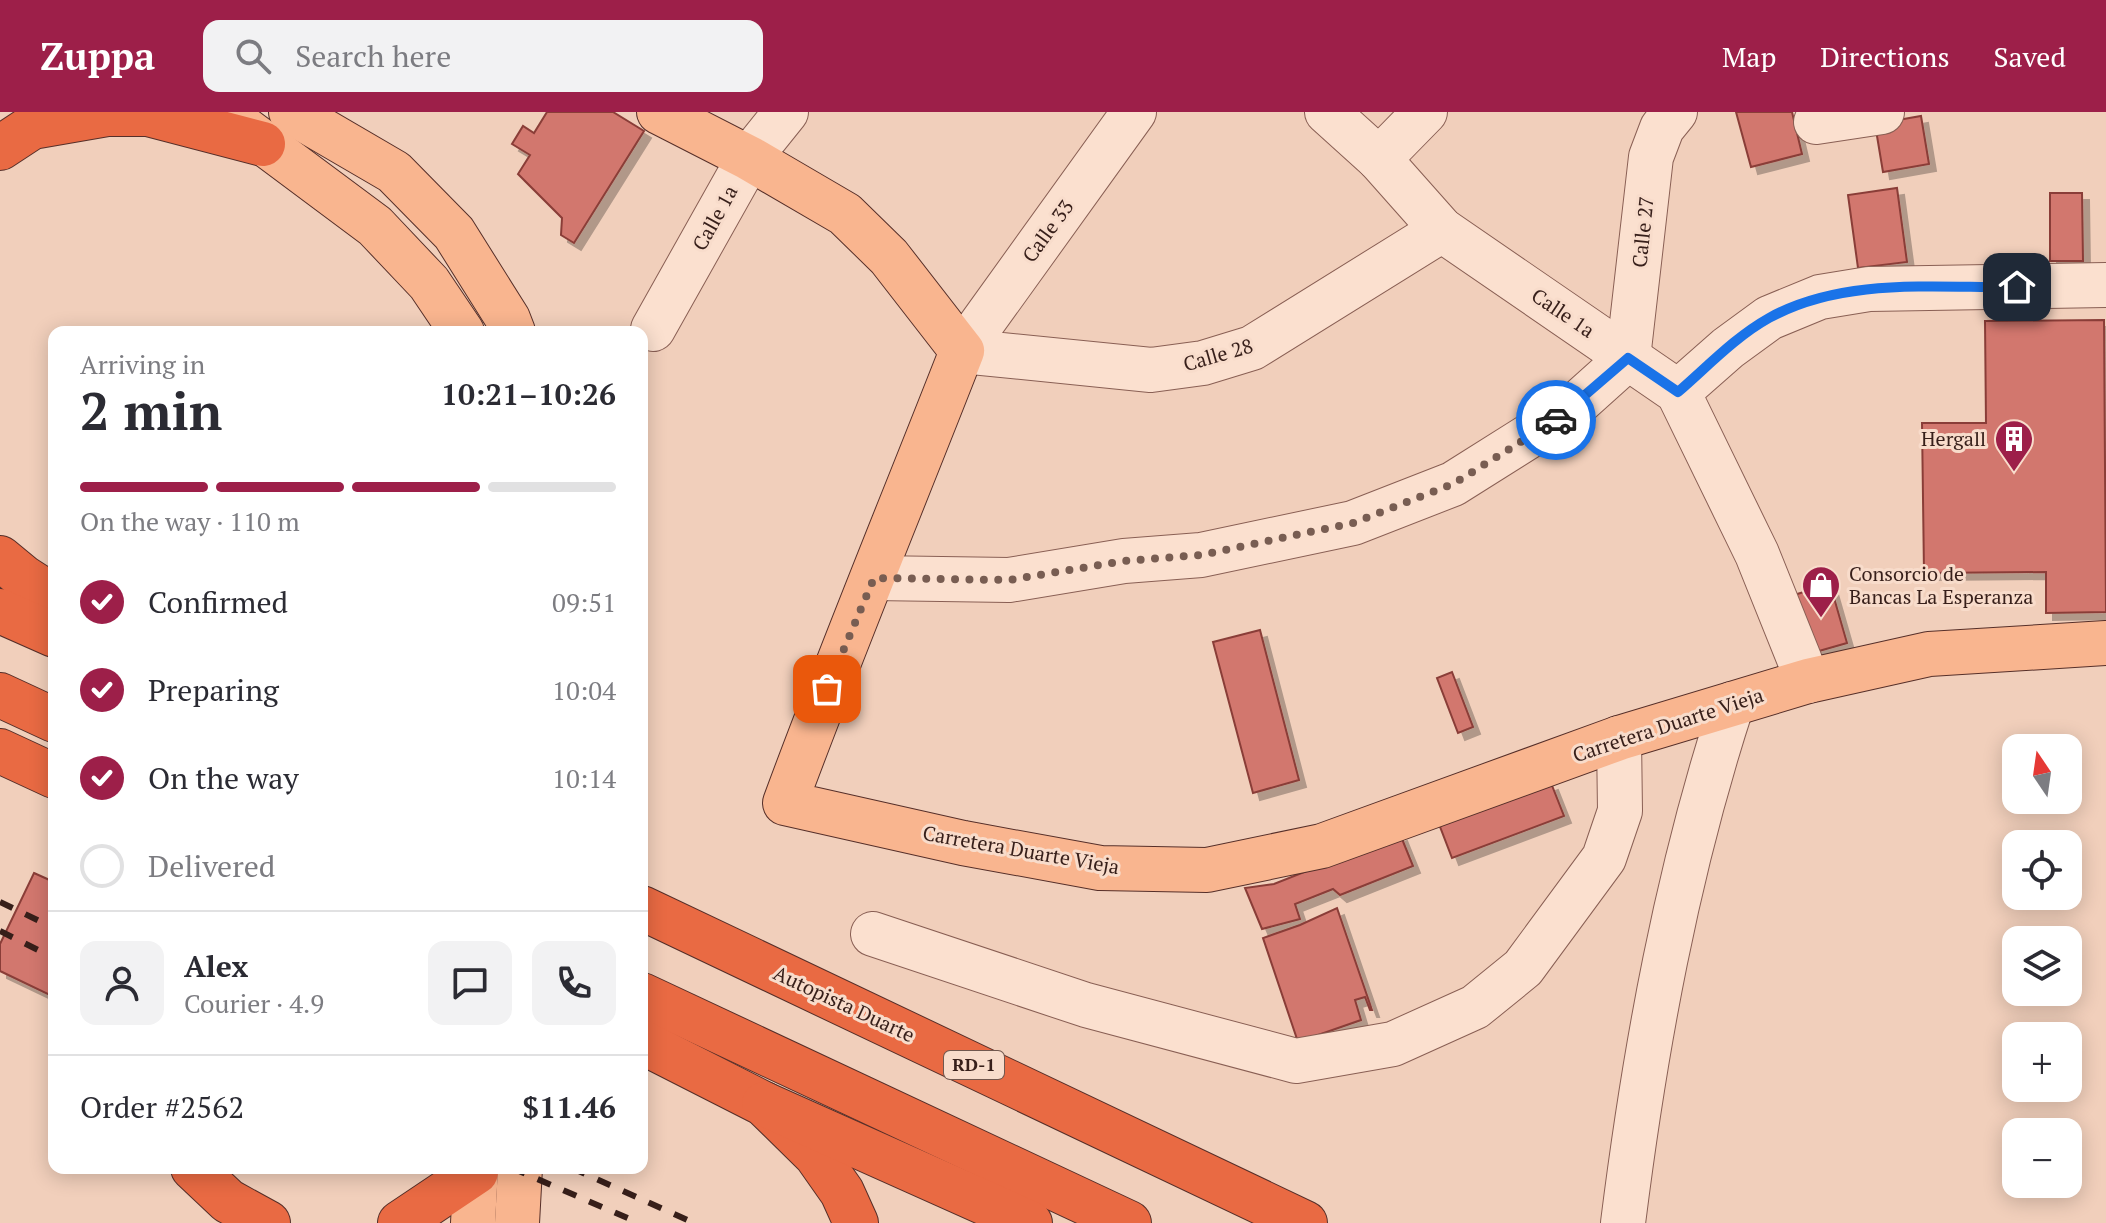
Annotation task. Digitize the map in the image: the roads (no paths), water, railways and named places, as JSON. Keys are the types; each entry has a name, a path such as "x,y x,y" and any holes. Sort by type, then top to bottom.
{"highway":[{"path":"0,148 32,127 107,114 148,114 263,144"},
{"path":"0,558 48,593"},
{"path":"0,611 48,632"},
{"path":"0,695 48,717"},
{"path":"0,751 48,773"},
{"name":"Autopista Duarte","path":"648,911 1305,1223"},
{"path":"648,998 1129,1223"},
{"path":"648,1045 764,1104 1030,1223"},
{"path":"764,1104 816,1155 842,1192 856,1223"},
{"path":"199,1174 228,1201 268,1223"},
{"path":"400,1223 470,1174"}],"main road":[{"path":"224,112 375,226 429,283 458,326"},
{"path":"291,112 394,172 454,233 511,326"},
{"path":"659,112 749,158 845,214 889,257 962,351"},
{"name":"Carretera Duarte Vieja","path":"962,351 874,578 827,689 785,803 963,843 1100,868 1207,870 1322,846 1619,738 1808,681 1929,654 2106,643"},
{"path":"473,1223 476,1174"},
{"path":"517,1223 520,1174"}],"street":[{"name":"Calle 1a","path":"653,329 749,158 786,112"},
{"name":"Calle 33","path":"962,351 1134,112"},
{"name":"Calle 1a","path":"1327,112 1379,159 1442,230 1678,392 1757,554 1808,681"},
{"path":"1379,159 1425,112"},
{"name":"Calle 27","path":"1628,358 1651,157 1662,128 1675,112"},
{"path":"1816,122 1882,112"},
{"name":"Calle 28","path":"962,351 1151,370 1203,363 1252,348 1442,230"},
{"path":"1678,392 1728,348 1769,318 1820,297 1869,289 2106,285"},
{"path":"874,578 1009,580 1124,561 1201,555 1353,523 1467,476 1569,411 1628,358"},
{"path":"1623,1223 1661,981 1707,782 1732,704"},
{"path":"873,934 1086,1005 1296,1061 1393,1044 1475,1007 1523,968 1604,858 1620,811 1619,738"}],"railway":[{"path":"0,902 48,925"},
{"path":"0,931 48,955"},
{"path":"526,1174 639,1223"},
{"path":"585,1174 694,1223"}],"place":[{"name":"Hergall","path":"2014,473"},
{"name":"Consorcio de Bancas La Esperanza","path":"1821,619"}]}
